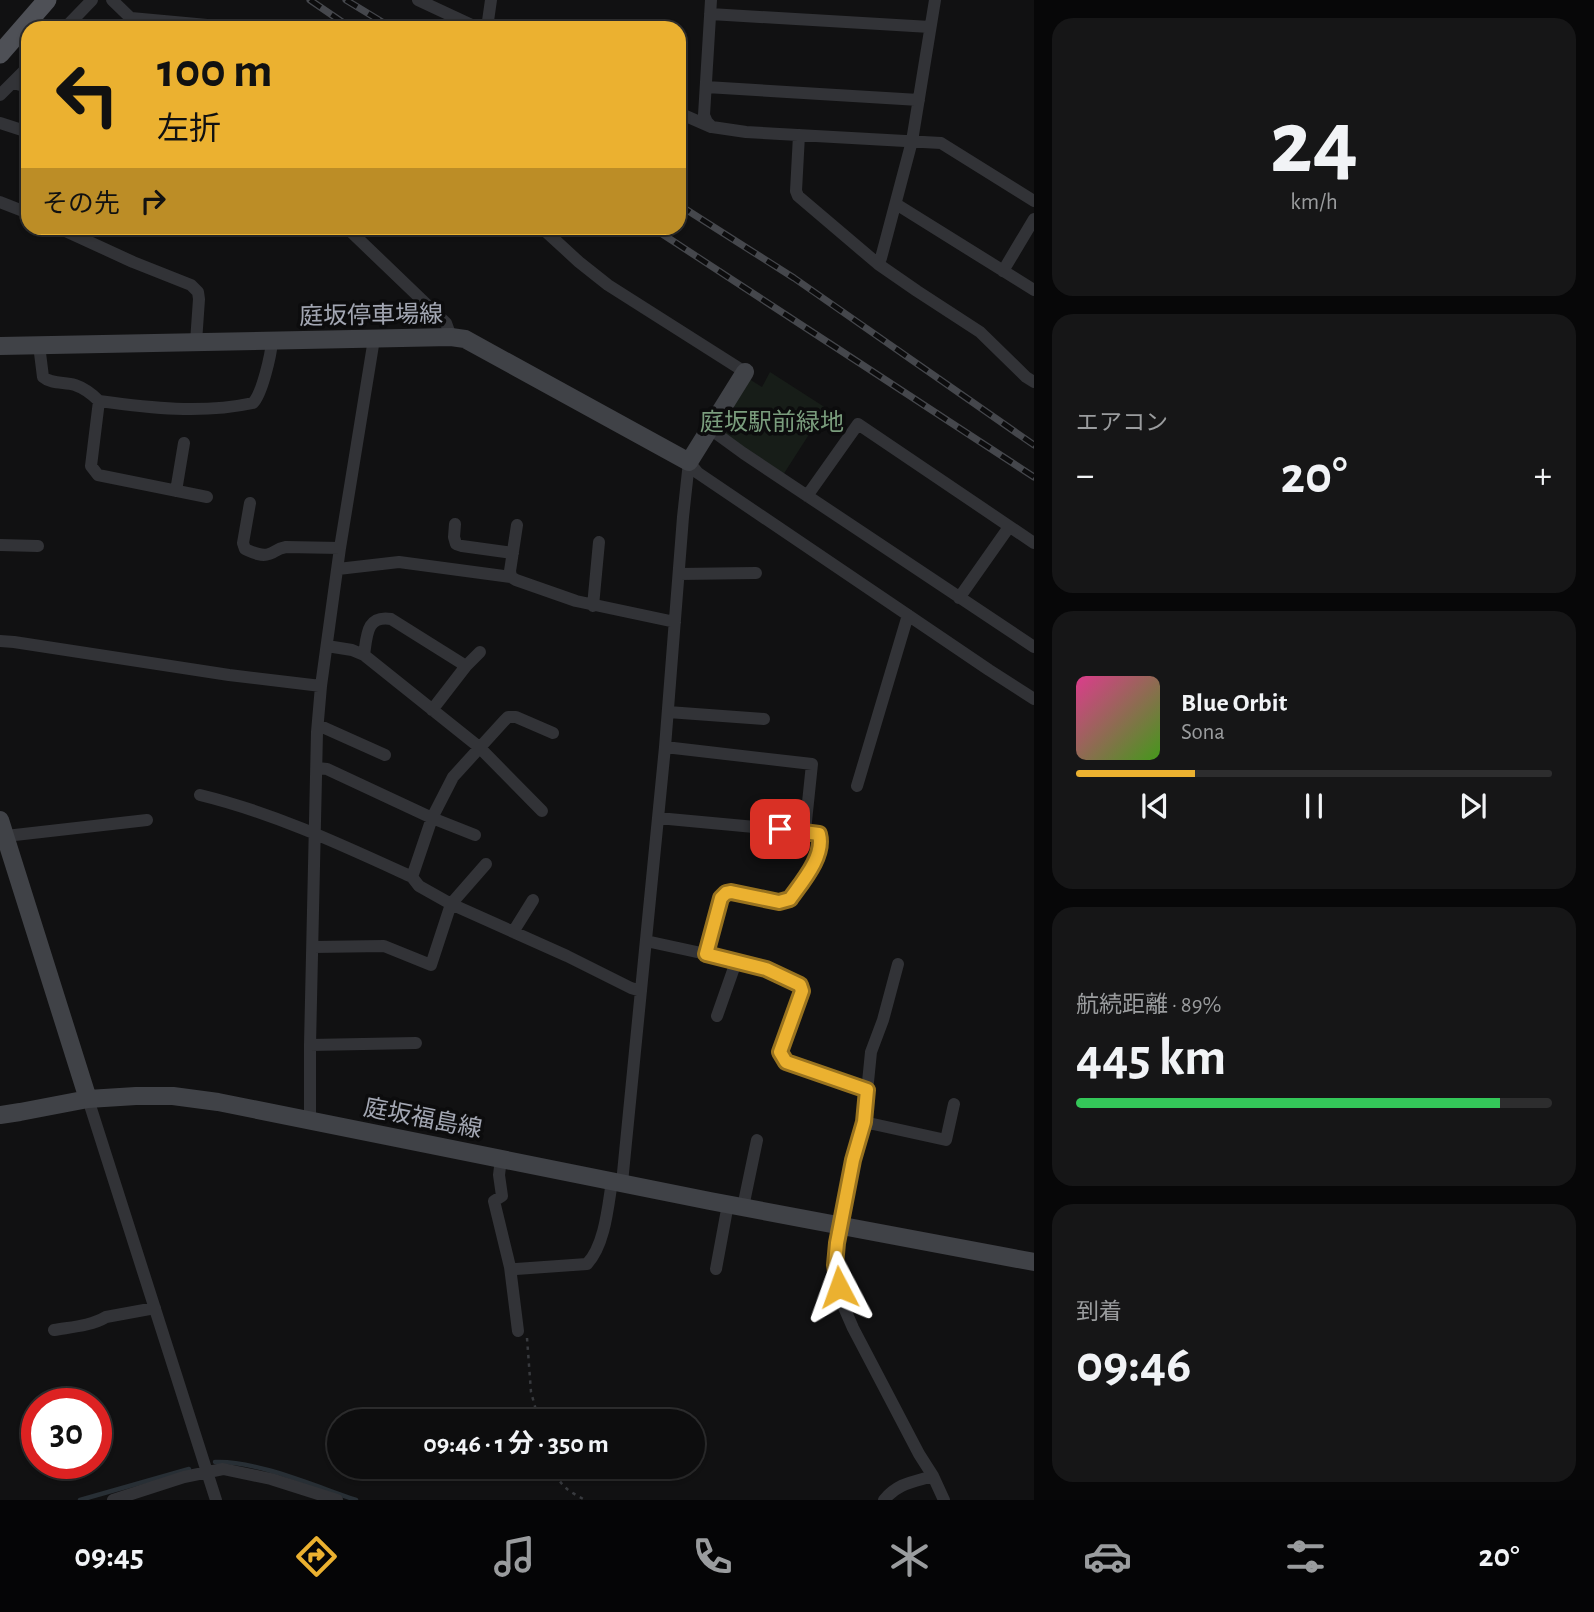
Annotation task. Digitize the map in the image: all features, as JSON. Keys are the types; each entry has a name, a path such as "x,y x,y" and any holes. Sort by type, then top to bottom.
{"main road":[{"path":"29,21 47,0"},
{"path":"0,54 21,30"},
{"name":"庭坂停車場線","path":"0,346 451,337 465,339 689,462"},
{"path":"689,462 745,372"},
{"path":"3,828 88,1098"},
{"name":"庭坂福島線","path":"0,1115 88,1098 173,1096 218,1102 736,1206 1034,1262"}],"street":[{"path":"72,21 92,0"},
{"path":"112,0 134,21"},
{"path":"418,0 439,5 466,21"},
{"path":"488,21 491,0"},
{"path":"712,0 704,115 706,122 712,127"},
{"path":"878,264 912,141 934,0"},
{"path":"710,14 930,27"},
{"path":"131,18 164,21"},
{"path":"0,95 21,74"},
{"path":"13,83 21,85"},
{"path":"706,87 919,100"},
{"path":"686,116 712,127 746,132 941,143 1034,201"},
{"path":"0,123 21,130"},
{"path":"799,135 798,196 878,264 980,332 1034,382"},
{"path":"0,202 21,210"},
{"path":"896,204 1034,290"},
{"path":"1003,271 1034,219"},
{"path":"74,235 196,289 199,299 196,342"},
{"path":"354,235 446,323 451,337"},
{"path":"550,235 608,285 745,372"},
{"path":"310,1120 315,833 321,686 374,339"},
{"path":"39,345 43,377 46,380 74,385 99,401 172,410 253,403 259,395 272,341"},
{"path":"99,401 90,466 92,470 98,475 207,498"},
{"path":"807,496 858,424 1034,543"},
{"path":"710,429 1034,648"},
{"path":"176,491 184,443"},
{"path":"510,1267 516,1269 587,1264 595,1254 617,1182 646,941 689,462"},
{"path":"689,462 698,473 1034,699"},
{"path":"250,503 243,543 245,549 256,554 269,554 277,548 286,547 340,548"},
{"path":"455,524 456,544 513,553"},
{"path":"511,577 517,525"},
{"path":"959,598 1009,527"},
{"path":"593,606 599,542"},
{"path":"0,545 38,546"},
{"path":"338,569 399,562 511,577 523,584 593,606 675,622"},
{"path":"678,574 756,573"},
{"path":"857,786 908,615"},
{"path":"364,655 371,625 383,617 391,619 466,666"},
{"path":"0,641 321,686"},
{"path":"327,646 364,655 479,747 542,811"},
{"path":"432,710 480,652"},
{"path":"668,712 764,719"},
{"path":"412,877 432,818 453,777 508,717 516,717 554,733"},
{"path":"318,725 385,755"},
{"path":"665,747 812,764 805,831"},
{"path":"317,768 327,769 475,835"},
{"path":"200,794 236,803 315,833 412,877 419,887 451,904 641,991"},
{"path":"658,818 819,834 821,841 813,866 790,899 779,902 731,892 721,898 706,954"},
{"path":"3,828 147,820"},
{"path":"313,947 384,946 431,965 451,904 486,864"},
{"path":"513,932 533,900"},
{"path":"646,941 766,969 800,985 802,991 780,1052 786,1062 867,1090"},
{"path":"717,1016 736,962"},
{"path":"898,964 871,1052 864,1122 853,1160 835,1265 843,1305 853,1328 944,1500"},
{"path":"310,1045 416,1043"},
{"path":"88,1098 216,1500"},
{"path":"864,1122 946,1140 954,1104"},
{"path":"716,1269 757,1140"},
{"path":"501,1159 499,1175 502,1196 494,1200 510,1267 518,1331"},
{"path":"54,1330 155,1308"},
{"path":"113,1500 223,1469 271,1479 337,1500"},
{"path":"884,1500 900,1485 933,1476"}],"path":[{"path":"518,1331 524,1331 527,1338 531,1392 536,1409"},
{"path":"557,1479 568,1491 585,1500"}],"green space":[{"name":"庭坂駅前緑地","path":"770,372 826,408 783,475 715,428 746,377 762,387"}],"waterway":[{"path":"215,1462 267,1470 356,1500"},
{"path":"80,1500 189,1469"}],"railway":[{"path":"310,0 341,21"},
{"path":"346,0 380,21"},
{"path":"686,209 794,278 1034,445"},
{"path":"664,235 1034,477"}],"route":[{"path":"780,829 819,834 821,841 813,866 786,902 726,893 721,898 706,954 766,969 800,985 802,991 780,1052 786,1062 867,1090 864,1122 846,1189 837,1243 835,1265 839,1287"}]}
